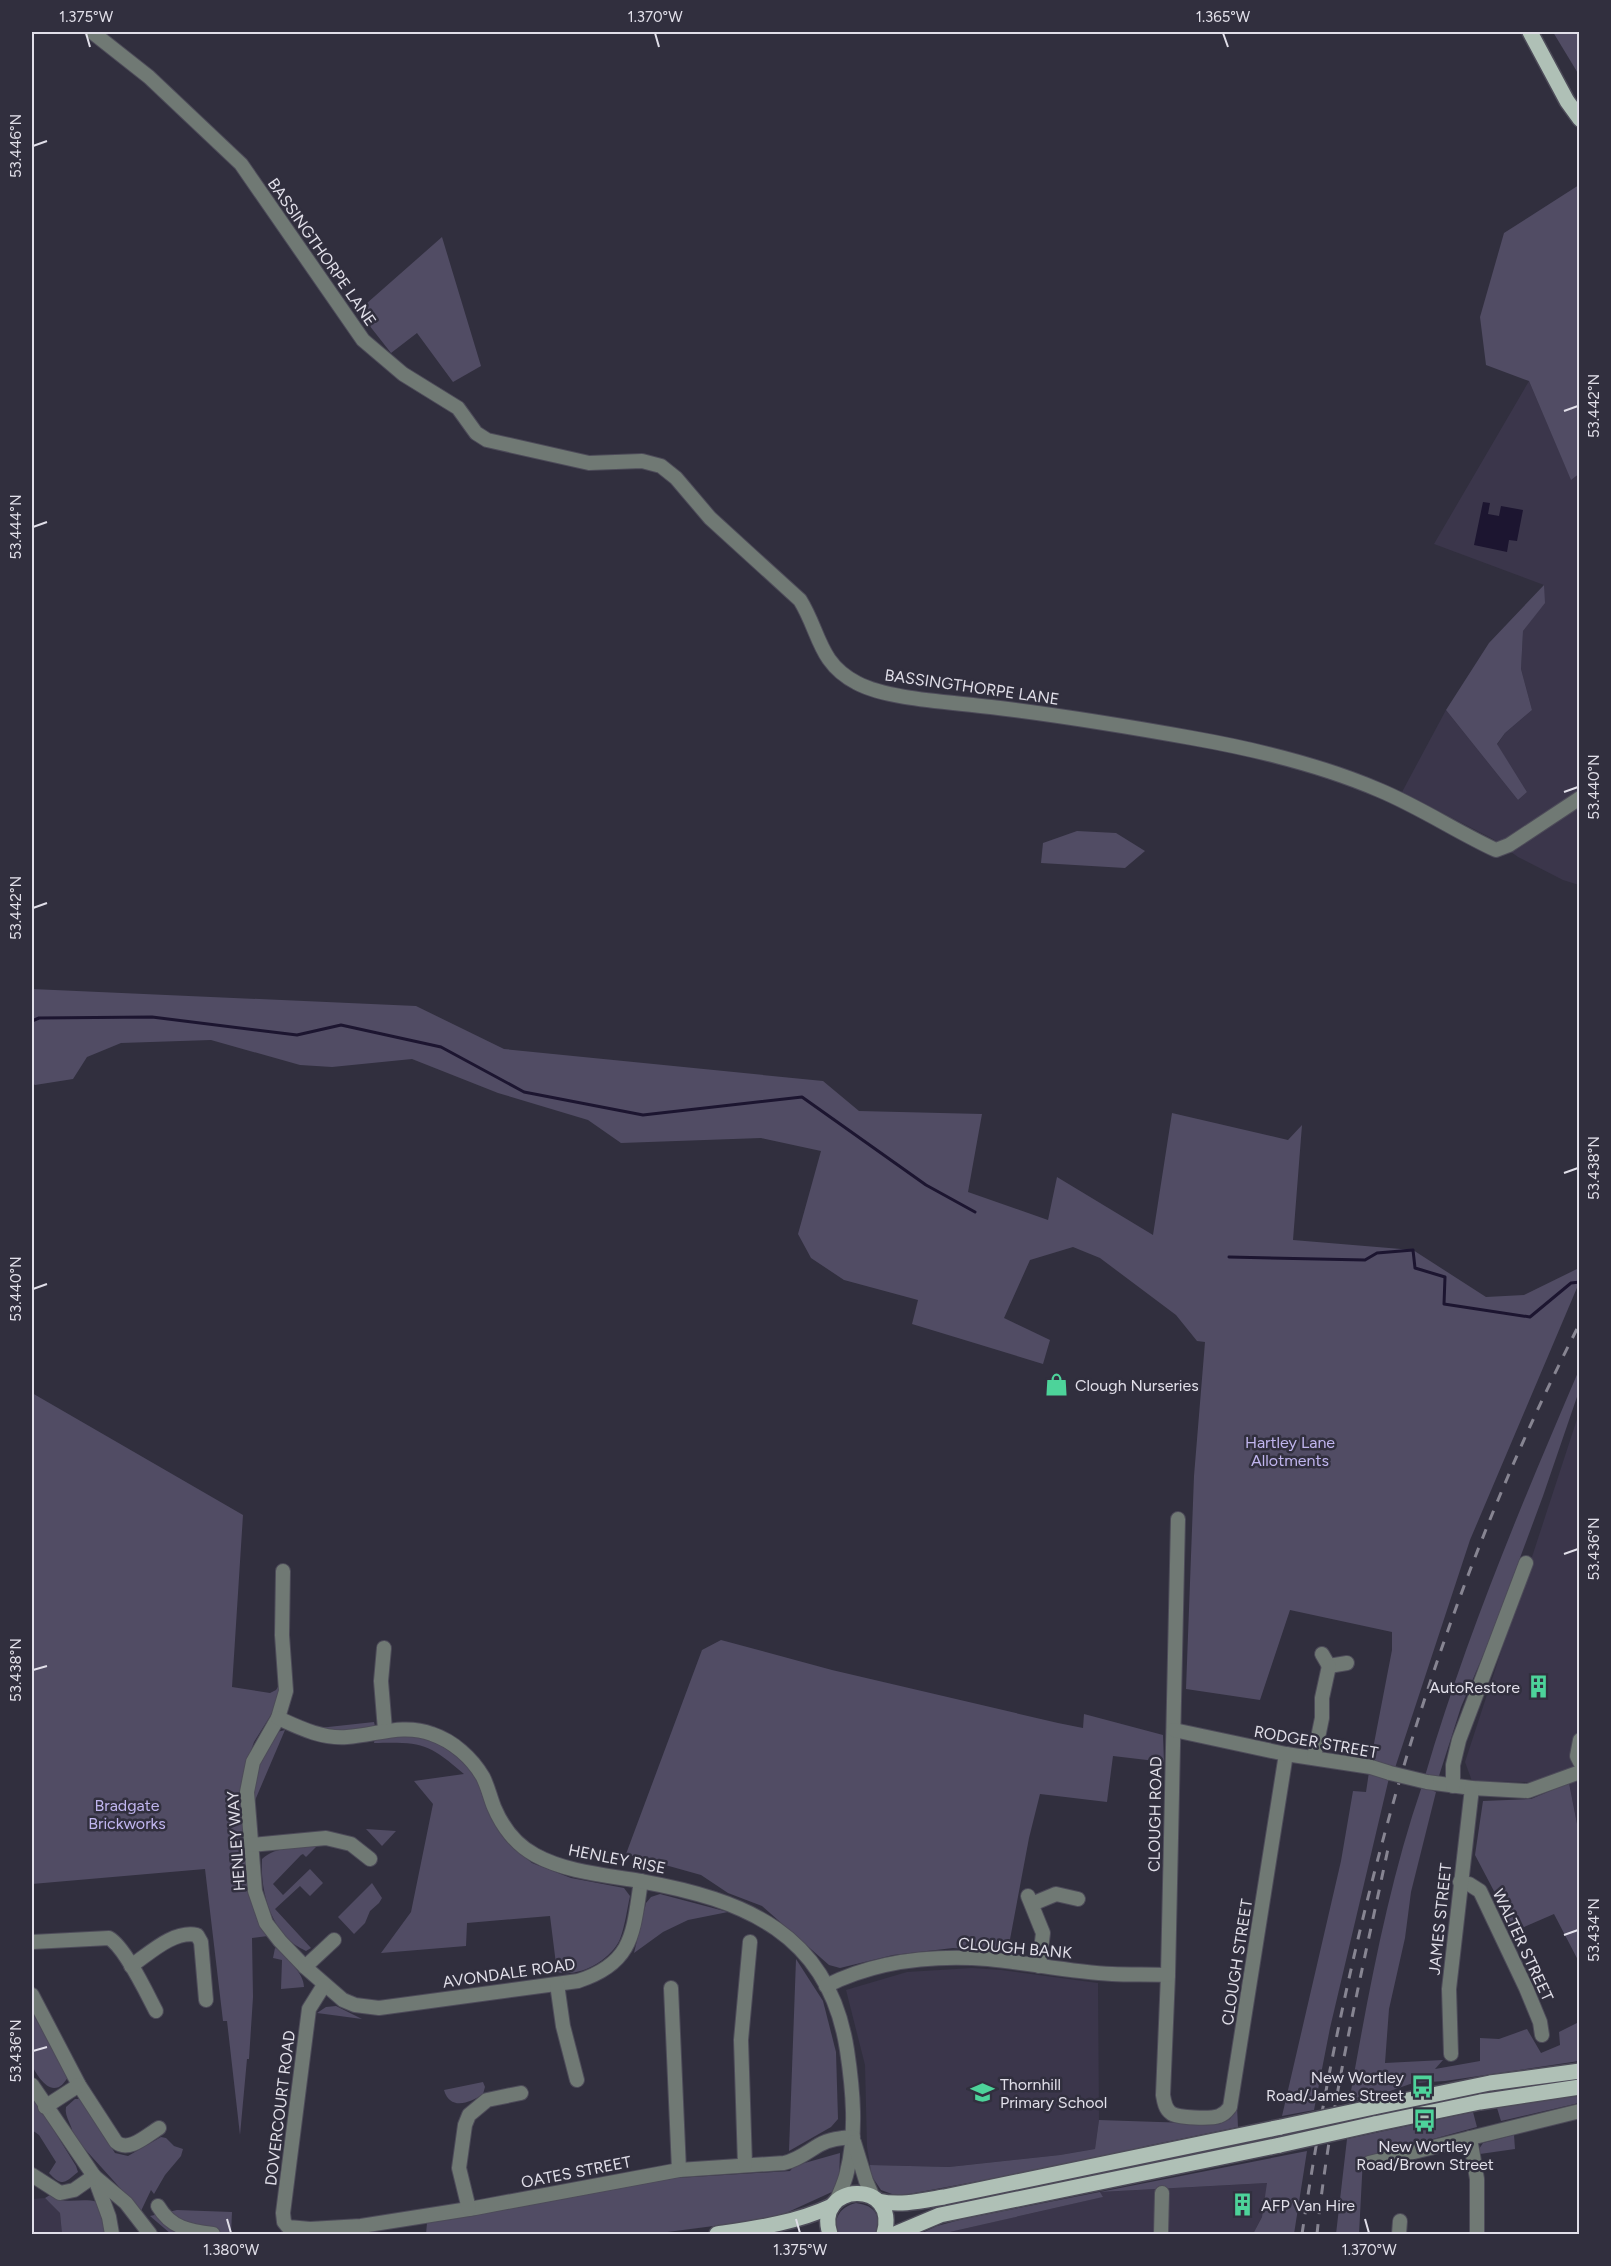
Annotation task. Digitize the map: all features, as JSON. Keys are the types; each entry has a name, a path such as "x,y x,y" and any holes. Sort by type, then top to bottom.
{"main road":[{"path":"1530,32 1580,119"},
{"path":"717,2235 777,2225 808,2217 853,2193 863,2193 891,2204 944,2197 1490,2083 1580,2071"},
{"path":"895,2235 940,2215 1480,2102 1580,2087"},
{"path":"875,2199 886,2216 884,2235"},
{"path":"830,2235 827,2220 834,2204"}],"street":[{"name":"BASSINGTHORPE LANE","path":"92,32 149,76 241,164 363,340 395,367 458,408 476,433 487,440 589,463 642,462 661,466 676,478 710,518 800,600 822,651 831,662 856,683 893,694 1058,715 1193,738 1296,763 1381,791 1496,850 1509,845 1580,798"},
{"name":"CLOUGH ROAD","path":"1167,2109 1163,2095 1168,1975 1178,1518"},
{"path":"1453,1786 1459,1740 1526,1563"},
{"name":"HENLEY WAY","path":"283,1571 282,1635 287,1678 286,1691 278,1718 261,1746 249,1778 247,1792 255,1891 262,1913 277,1937 324,1985"},
{"path":"384,1647 381,1681 385,1730"},
{"path":"1314,1757 1322,1718 1325,1660 1347,1663"},
{"name":"HENLEY RISE","path":"278,1718 327,1736 346,1737 385,1730 418,1730 449,1742 463,1753 483,1778 502,1823 521,1845 533,1854 553,1863 579,1870 700,1894 745,1909 795,1942 826,1986 839,2014 849,2064 853,2137 847,2174 834,2204"},
{"name":"RODGER STREET","path":"1174,1730 1286,1754 1371,1767 1427,1782 1472,1788 1528,1791 1580,1772"},
{"path":"1580,1740 1577,1756 1580,1762"},
{"name":"CLOUGH STREET","path":"1167,2109 1171,2114 1178,2116 1214,2117 1225,2114 1230,2107 1286,1754"},
{"name":"JAMES STREET","path":"1451,2054 1449,1989 1472,1788"},
{"path":"251,1845 326,1838 351,1844 370,1859"},
{"name":"AVONDALE ROAD","path":"324,1985 343,2000 355,2005 379,2008 578,1981 594,1976 616,1962 629,1940 641,1881"},
{"name":"WALTER STREET","path":"1460,1882 1469,1884 1480,1891 1526,1988 1540,2022 1542,2035"},
{"path":"1039,1966 1043,1934 1030,1900 1056,1894 1078,1899"},
{"path":"131,1966 173,1938 189,1934 196,1935 201,1942 206,2000"},
{"path":"32,1942 109,1938 115,1941 156,2011"},
{"path":"305,1967 334,1940"},
{"path":"745,2165 741,2040 750,1942"},
{"name":"CLOUGH BANK","path":"826,1986 868,1970 921,1960 971,1958 1111,1974 1168,1975"},
{"path":"556,1984 563,2026 577,2080"},
{"name":"DOVERCOURT ROAD","path":"300,2228 288,2227 284,2222 283,2214 309,2009 324,1985"},
{"path":"671,1988 679,2170"},
{"path":"32,1995 79,2085 119,2145 130,2146 159,2128"},
{"path":"32,2085 94,2176 126,2203 150,2235"},
{"path":"45,2107 79,2085"},
{"path":"469,2209 459,2168 465,2125 469,2115 488,2100 521,2092"},
{"path":"1369,2163 1580,2111"},
{"name":"HENLEY RISE","path":"853,2137 866,2181 875,2199"},
{"name":"OATES STREET","path":"300,2228 347,2228 398,2221 679,2170 795,2161 821,2144 853,2137"},
{"path":"1470,2138 1477,2180 1477,2235"},
{"path":"32,2175 60,2193 74,2190 94,2176"},
{"path":"94,2176 109,2217 112,2235"},
{"path":"1161,2235 1162,2193"},
{"path":"158,2206 168,2220 176,2226 213,2235"}],"shaded area":[{"path":"1529,381 1571,479 1579,473 1579,885 1563,880 1518,857 1493,839 1402,792 1446,710 1518,800 1527,792 1497,745 1505,733 1532,710 1521,669 1523,631 1544,603 1544,585 1434,544"},
{"path":"1483,502 1490,503 1488,514 1499,516 1501,506 1523,510 1517,541 1509,540 1507,552 1474,545"},
{"path":"1579,1413 1579,1834 1569,1783 1472,1781 1465,1762"},
{"name":"Thornhill Primary School","path":"972,1968 1098,1983 1099,2120 1095,2149 949,2167 870,2165 867,2147 865,2065 846,1990 907,1972"},
{"path":"1268,2183 1262,2217 1253,2234 941,2234 1102,2197 1100,2192"},
{"path":"45,2198 60,2213 62,2234 32,2234 32,2199"}],"green space":[{"path":"1553,32 1579,32 1579,75"},
{"path":"1579,185 1580,473 1571,480 1529,381 1486,365 1480,317 1504,233"},
{"path":"442,237 481,366 453,382 417,333 391,353 358,311"},
{"path":"1544,585 1545,603 1523,631 1521,669 1532,710 1505,733 1497,744 1527,792 1518,800 1446,710 1489,643"},
{"path":"1077,831 1116,833 1145,851 1125,868 1041,863 1043,843"},
{"name":"Hartley Lane Allotments","path":"32,989 416,1006 504,1049 823,1081 859,1111 982,1114 968,1192 1048,1220 1057,1177 1153,1235 1172,1113 1288,1140 1302,1125 1293,1240 1413,1250 1486,1297 1524,1295 1579,1268 1579,1283 1470,1540 1395,1768 1374,1763 1371,1759 1392,1650 1392,1632 1290,1610 1260,1700 1186,1689 1194,1476 1205,1342 1197,1341 1176,1315 1100,1258 1073,1247 1030,1260 1004,1318 1050,1340 1043,1364 912,1324 918,1300 844,1280 811,1258 798,1234 821,1151 761,1138 621,1143 588,1120 498,1093 412,1059 332,1067 300,1065 211,1040 121,1043 87,1057 73,1079 35,1085 32,1083"},
{"path":"1579,1370 1579,1391 1543,1496 1490,1639 1461,1707 1438,1779 1425,1776 1477,1621 1516,1520"},
{"name":"Bradgate Brickworks","path":"32,1393 243,1515 232,1687 270,1693 279,1685 277,1705 254,1742 246,1765 239,1802 252,1899 268,1936 252,1938 253,1997 249,2059 247,2059 240,2135 227,2021 223,2021 205,1869 32,1884"},
{"path":"721,1640 832,1670 1058,1723 1083,1728 1084,1714 1163,1735 1164,1762 1113,1756 1107,1802 1040,1794 1029,1838 1008,1950 998,1947 993,1951 953,1948 893,1955 840,1968 829,1965 762,1906 728,1893 701,1875 626,1854 702,1650"},
{"path":"374,1722 375,1726 354,1730 319,1728"},
{"path":"285,1730 253,1805 253,1786 259,1767 277,1732"},
{"path":"415,1735 437,1742 469,1766 484,1790 491,1818 505,1840 532,1863 571,1878 624,1888 630,1896 625,1923 616,1947 609,1954 584,1970 557,1972 550,1916 467,1923 466,1946 381,1953 411,1912 433,1804 414,1781 464,1774 442,1756 424,1747 403,1743 374,1743 375,1737"},
{"path":"1369,1772 1389,1778 1330,2028 1314,2110 1282,2116 1341,1861 1353,1791 1366,1792"},
{"path":"1569,1783 1579,1834 1579,1962 1554,1914 1515,1931 1475,1855 1483,1801 1531,1799"},
{"path":"1422,1786 1436,1792 1411,1892 1405,1938 1389,2009 1385,2063 1443,2060 1435,2069 1480,2061 1480,2038 1499,2039 1527,2029 1541,2053 1560,2045 1559,2032 1579,2022 1579,2061 1445,2081 1413,2083 1373,2097 1349,2102 1371,1982 1398,1864"},
{"path":"366,1829 396,1831 382,1846"},
{"path":"318,1845 306,1857 301,1855 273,1884 283,1895 310,1869 323,1883 310,1896 300,1886 275,1909 311,1948 306,1951 284,1935 270,1912 263,1886 262,1859 281,1849"},
{"path":"372,1883 382,1898 370,1911 365,1923 354,1934 338,1917"},
{"path":"660,1894 728,1912 688,1920 663,1932 634,1953 646,1903 651,1897"},
{"path":"275,1948 298,1971 304,1987 281,1989 282,1960 273,1958"},
{"path":"796,1959 823,2001 836,2052 838,2119 831,2127 789,2151"},
{"path":"336,2006 362,2019 317,2013 326,2007"},
{"path":"32,2012 68,2077 59,2087 54,2088 47,2085 40,2079 33,2067 31,2060"},
{"path":"483,2082 485,2087 483,2094 467,2102 451,2101 444,2090"},
{"path":"1579,2094 1579,2103 1501,2121 1497,2108"},
{"path":"32,2095 76,2166 78,2172 64,2182 58,2181 49,2173 56,2162 39,2135 32,2130"},
{"path":"75,2099 83,2103 115,2153 128,2156 161,2137 183,2149 181,2156 165,2175 154,2194 151,2190 141,2211 73,2136 66,2107"},
{"path":"1237,2106 1238,2127 1087,2161 909,2194 892,2194 881,2190 871,2175 870,2165 949,2167 1095,2149 1099,2120 1219,2124 1230,2119"},
{"path":"1473,2112 1477,2127 1363,2158 1359,2234 1336,2234 1347,2139"},
{"path":"1514,2135 1515,2149 1480,2154 1479,2149 1483,2143"},
{"path":"1307,2151 1294,2234 1253,2234 1262,2217 1267,2183 1100,2192 1103,2197 941,2234 920,2234 937,2226 963,2219"},
{"path":"840,2153 839,2180 834,2191 775,2218 652,2234 426,2234 427,2223 480,2211 676,2178 790,2171 794,2166"},
{"path":"50,2195 67,2201 97,2202 106,2234 62,2234 60,2213 45,2198"},
{"path":"856,2203 873,2209 876,2213 877,2234 837,2234 836,2223 839,2214 846,2207"},
{"path":"177,2210 232,2212 231,2234 171,2234 150,2216"}],"waterway":[{"path":"32,1021 39,1018 152,1017 297,1035 341,1025 441,1047 524,1092 643,1115 802,1097 926,1185 975,1212"},
{"path":"1229,1257 1365,1260 1377,1253 1413,1250 1415,1268 1445,1277 1444,1304 1530,1317 1571,1283 1580,1282"}],"railway":[{"path":"1302,2234 1321,2116 1345,1999 1372,1882 1404,1767 1440,1654 1481,1542 1528,1431 1580,1323"},
{"path":"1317,2234 1338,2088 1389,1844"}],"place":[{"name":"Clough Nurseries","path":"1057,1385"},
{"name":"AutoRestore","path":"1538,1687"},
{"name":"New Wortley Road/James Street","path":"1422,2086"},
{"name":"Thornhill Primary School","path":"982,2093"},
{"name":"New Wortley Road/Brown Street","path":"1425,2121"},
{"name":"AFP Van Hire","path":"1243,2205"}]}
